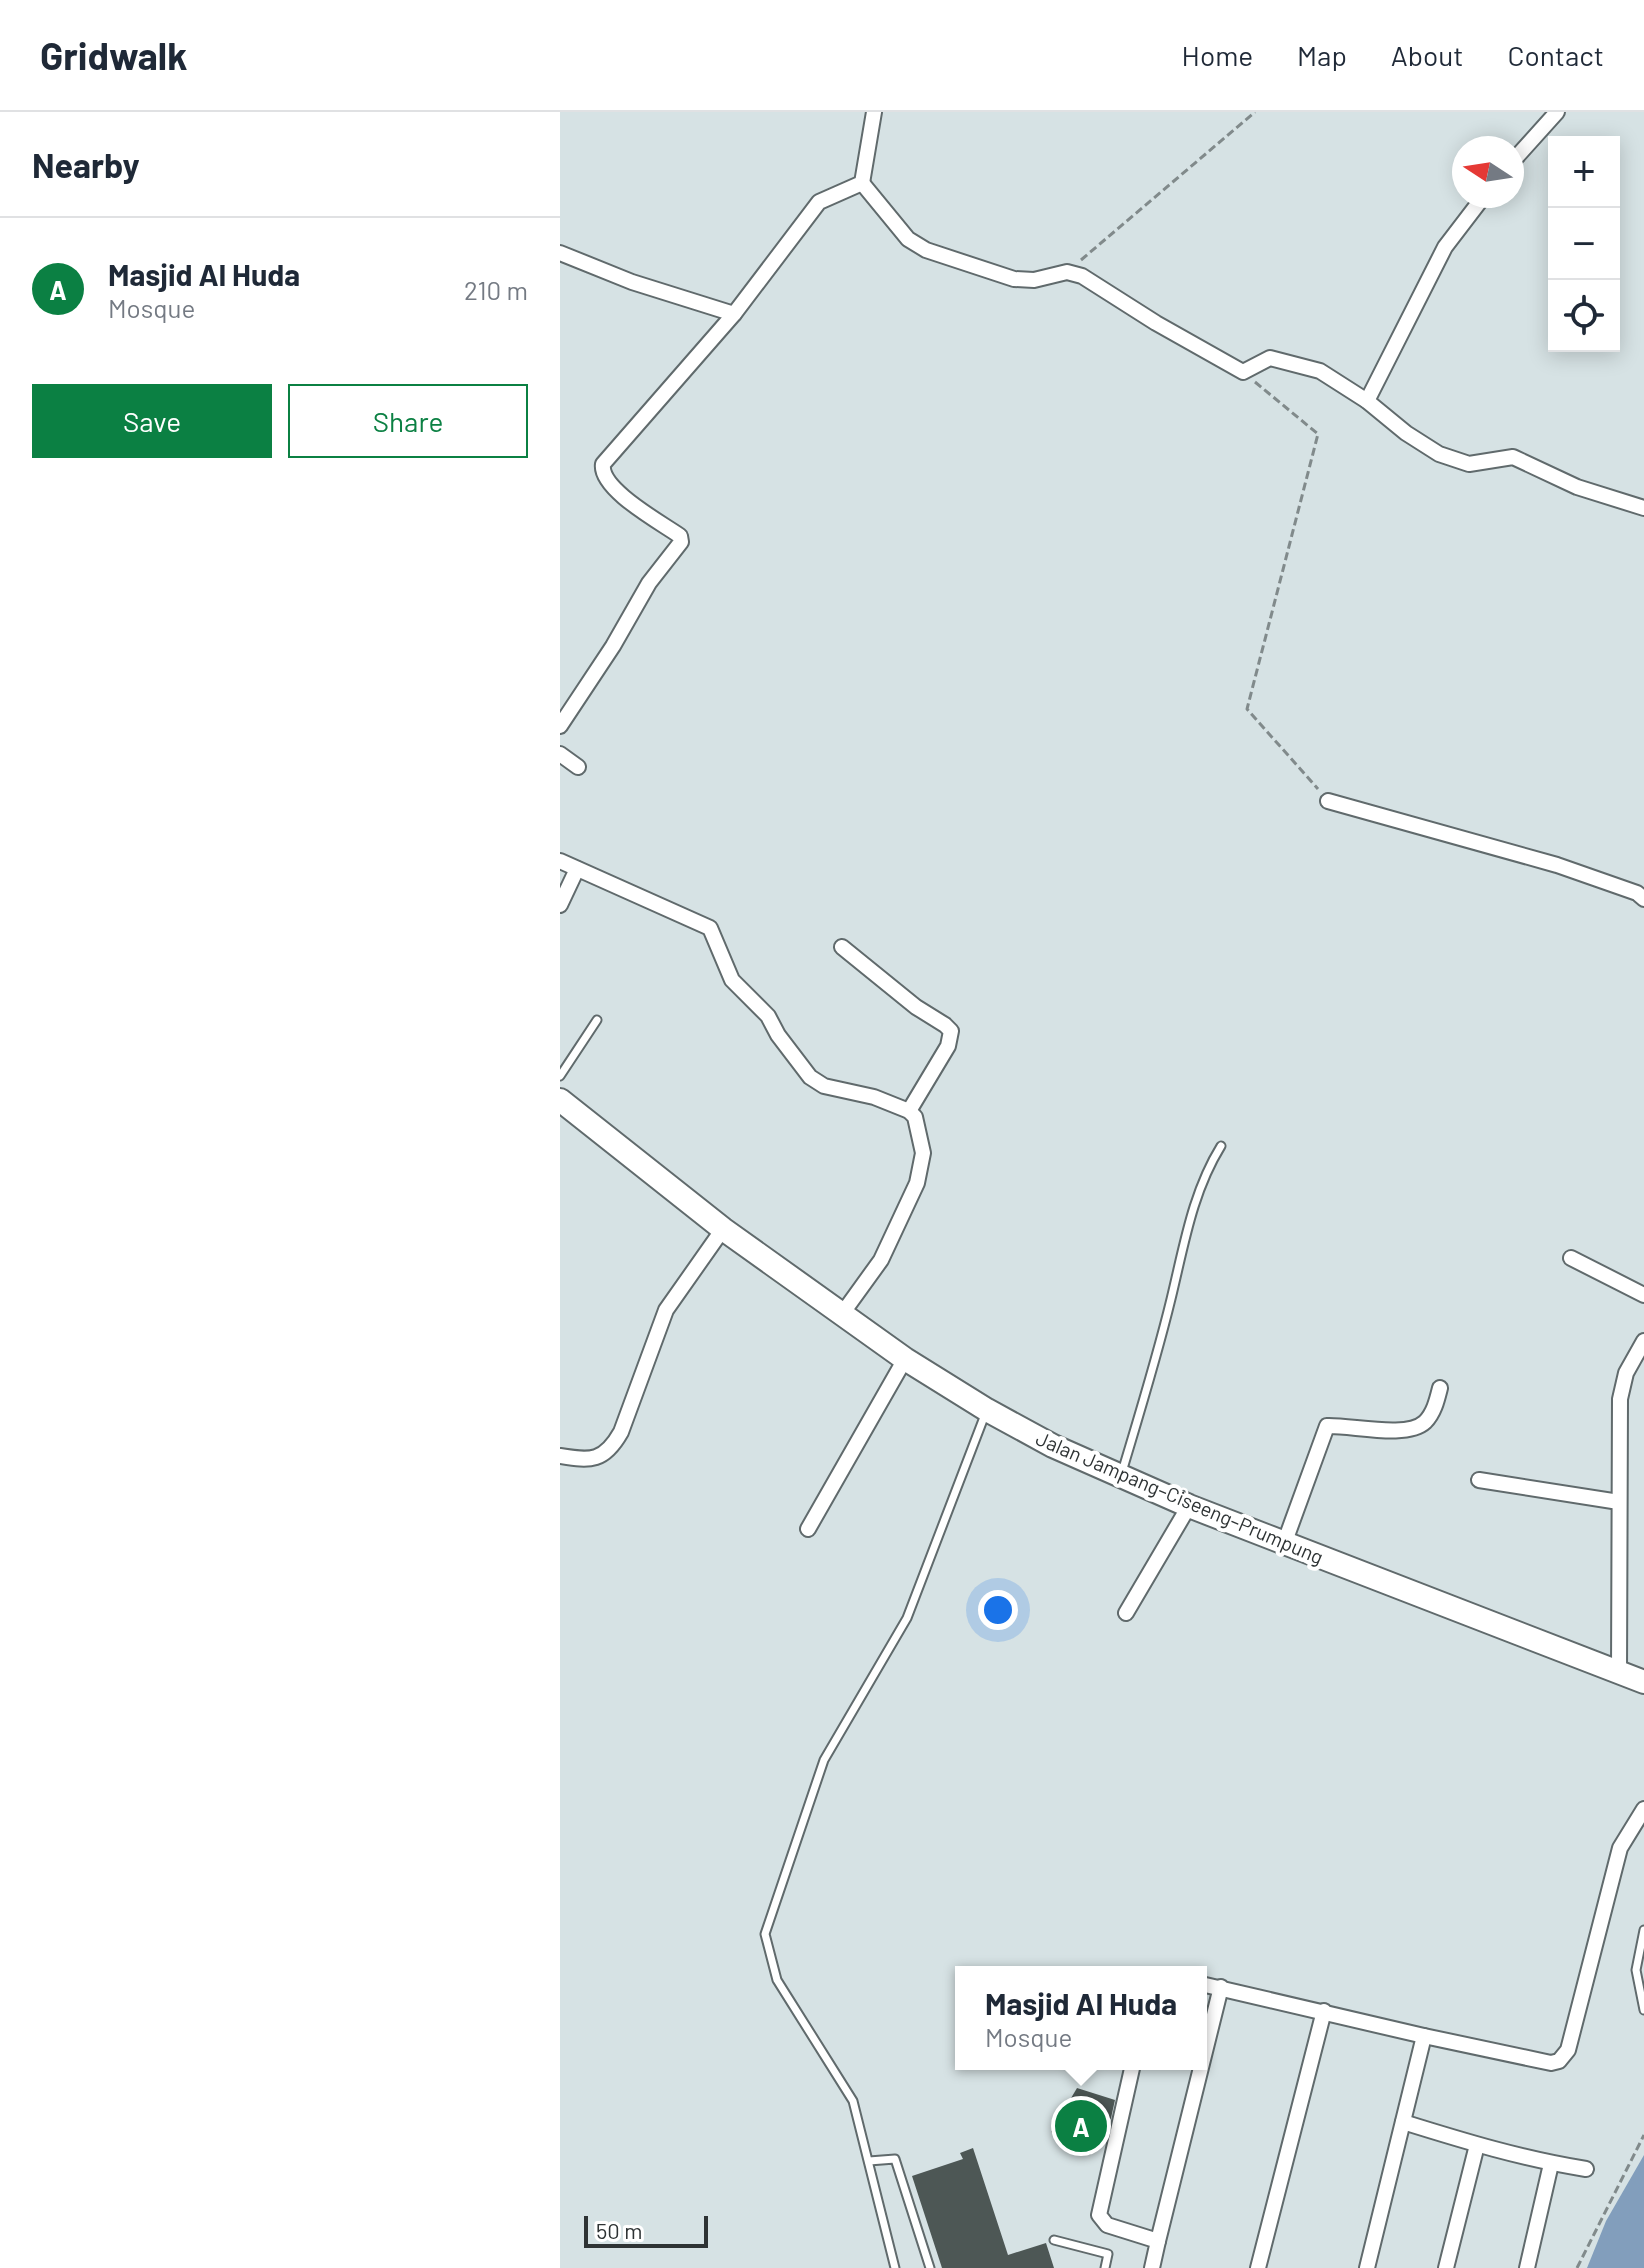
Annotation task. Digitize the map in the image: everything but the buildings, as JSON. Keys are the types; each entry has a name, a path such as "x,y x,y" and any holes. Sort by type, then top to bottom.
{"main road":[{"name":"Jalan Jampang–Ciseeng–Prumpung","path":"560,1100 723,1229 905,1359 987,1410 1053,1446 1284,1544 1644,1682"}],"street":[{"path":"874,112 862,183 901,232 926,250 1014,279 1034,280 1067,272 1082,276 1156,323 1243,372 1270,358 1320,371 1439,454 1469,464 1513,457 1577,487 1644,508"},
{"path":"1524,149 1557,112"},
{"path":"560,726 613,646 649,583 681,542 680,536 606,481 603,464 734,314 819,202 862,183"},
{"path":"1367,401 1445,247 1475,208"},
{"path":"560,253 632,282 734,314"},
{"path":"560,754 578,767"},
{"path":"1328,801 1557,865 1637,893 1644,899"},
{"path":"560,861 710,928 732,980 768,1016 778,1035 810,1077 824,1086 874,1097 909,1111 918,1127 923,1153 917,1183 881,1260 842,1314"},
{"path":"560,905 577,869"},
{"path":"842,947 951,1031 948,1046 909,1111"},
{"path":"560,1456 586,1460 600,1457 614,1445 666,1310 723,1229"},
{"path":"1571,1258 1644,1295"},
{"path":"1619,1673 1620,1399 1626,1373 1644,1341"},
{"path":"808,1529 905,1359"},
{"path":"1284,1544 1327,1426 1400,1431 1412,1429 1424,1423 1434,1410 1440,1388"},
{"path":"1479,1480 1619,1502"},
{"path":"1126,1613 1189,1506"},
{"path":"1207,1985 1424,2036 1551,2063 1559,2061 1568,2050 1620,1848 1644,1809"},
{"path":"1207,2043 1221,1987"},
{"path":"1258,2268 1324,2011"},
{"path":"1367,2268 1424,2036"},
{"path":"1132,2070 1099,2215 1107,2225 1158,2241"},
{"path":"1152,2268 1200,2070"},
{"path":"1403,2122 1477,2145 1551,2164 1586,2169"},
{"path":"1446,2268 1477,2145"},
{"path":"1527,2268 1551,2164"}],"lane":[{"path":"560,1076 597,1020"},
{"path":"1121,1476 1162,1333 1190,1216 1204,1178 1221,1146"},
{"path":"895,2268 853,2101 777,1980 765,1934 824,1760 907,1618 987,1410"},
{"path":"1644,1930 1636,1970 1644,2010"},
{"path":"869,2161 895,2159 930,2268"},
{"path":"1054,2240 1108,2254 1105,2268"}],"path":[{"path":"1067,272 1255,112"},
{"path":"1243,372 1318,434 1247,709 1328,801"},
{"path":"1577,2268 1644,2135"}],"water":[{"path":"1644,2155 1644,2268 1587,2268 1606,2221"}],"place":[{"name":"Masjid Al Huda","path":"1081,2126"}]}
